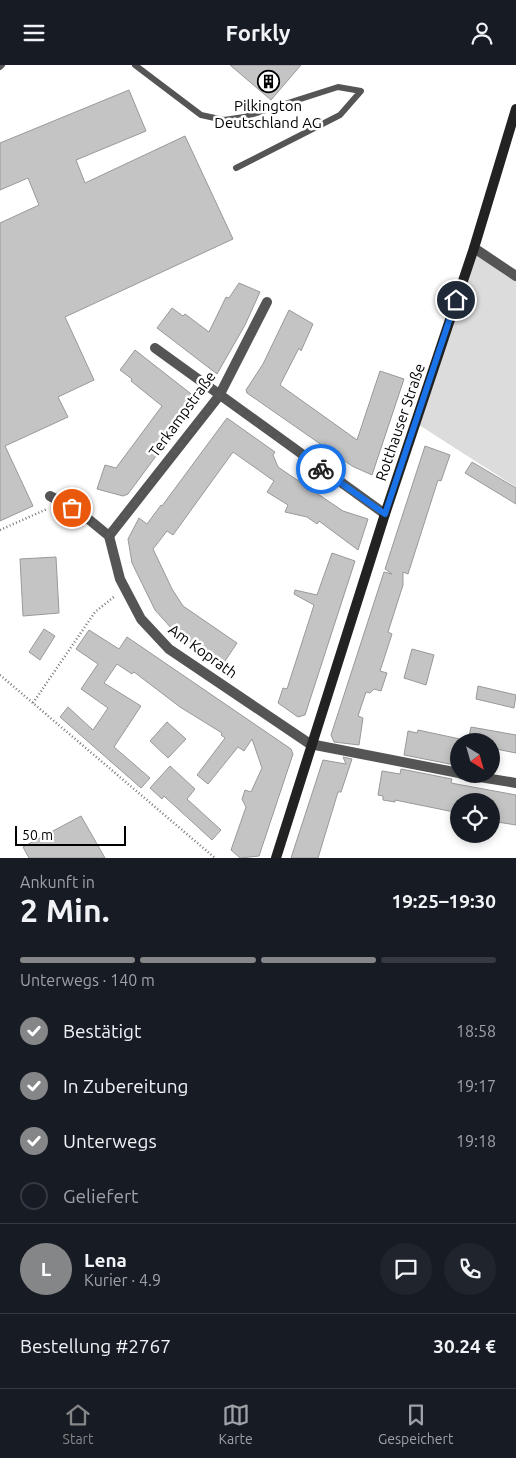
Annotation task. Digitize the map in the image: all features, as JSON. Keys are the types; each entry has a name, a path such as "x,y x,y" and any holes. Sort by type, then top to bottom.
{"main road":[{"name":"Rotthauser Straße","path":"276,858 310,743 474,247 516,109"}],"street":[{"path":"474,247 516,276"},
{"name":"Terkampstraße","path":"109,536 218,396 267,302"},
{"path":"155,348 218,396 385,514"},
{"path":"50,496 81,513 109,536"},
{"name":"Am Koprath","path":"109,536 124,588 141,619 169,649 310,743"},
{"path":"310,743 450,772"},
{"path":"500,780 516,783"}],"lane":[{"path":"135,65 201,115 224,119 244,117 338,87 361,91 340,115 236,168"}],"path":[{"path":"0,530 63,503"},
{"path":"33,703 95,612 124,588"},
{"path":"0,675 216,858"}],"shaded area":[{"path":"476,254 516,281 516,487 419,425"}],"building":[{"name":"Pilkington Deutschland AG","path":"230,65 301,65 271,100"},
{"path":"129,90 146,131 76,160 85,183 185,136 233,239 65,317 94,380 58,397 68,417 5,446 33,506 0,521 0,223 39,205 28,178 0,190 0,143"},
{"path":"239,283 260,292 245,325 217,374 157,328 172,308 183,316 185,314 209,332 226,297 229,298"},
{"path":"289,310 313,324 301,351 299,348 280,385 357,440 380,371 404,379 372,475 352,466 247,393 246,390 263,364"},
{"path":"135,350 195,397 196,402 128,494 123,496 97,489 105,465 116,468 162,406 120,370"},
{"path":"227,418 275,452 273,455 278,467 343,511 368,519 358,550 319,521 317,524 307,517 285,512 288,505 267,492 274,481 233,452 173,535 167,531 153,549 172,589 183,606 237,643 223,664 173,630 155,610 132,563 128,539 139,518 147,524 162,506"},
{"path":"425,446 450,455 441,481 438,480 408,574 403,572 403,585 388,632 392,634 380,671 387,673 381,691 374,689 370,693 366,692 358,716 363,718 359,745 334,742 331,735 384,572 392,574 385,569"},
{"path":"472,462 516,488 516,504 465,473"},
{"path":"332,553 355,561 305,715 298,717 278,703 283,688 287,689 314,605 294,594 295,590 317,595"},
{"path":"56,557 59,613 23,616 20,559"},
{"path":"44,629 55,636 40,660 29,652"},
{"path":"89,630 119,649 127,637 291,749 293,754 259,856 240,858 231,850 246,807 242,799 245,790 251,792 262,768 252,739 244,751 238,747 208,784 197,775 225,738 221,735 222,733 180,707 134,672 132,674 117,664 104,683 141,706 114,747 150,778 141,788 60,717 68,707 93,730 108,708 81,689 98,664 76,649"},
{"path":"412,649 434,655 426,685 404,678"},
{"path":"478,686 516,695 514,708 476,699"},
{"path":"167,722 186,739 168,758 150,741"},
{"path":"471,727 516,735 516,753 500,750 500,733 470,733"},
{"path":"418,730 450,737 450,764 404,755 408,731 417,733"},
{"path":"343,757 352,759 341,792 338,792 318,858 291,858 323,760 346,764"},
{"path":"170,766 195,789 187,799 221,830 212,840 164,796 162,799 150,788"},
{"path":"401,769 450,779 450,783 516,795 516,825 500,822 500,793 450,793 450,811 395,800 395,802 383,800 383,796 378,795 382,771 400,774"},
{"path":"81,816 105,858 29,858 23,847"}],"way so far":[{"path":"72,508 109,536 218,396 321,469"}],"place":[{"name":"Pilkington Deutschland AG","path":"268,82"}],"route":[{"path":"321,469 385,514 456,300"}]}
